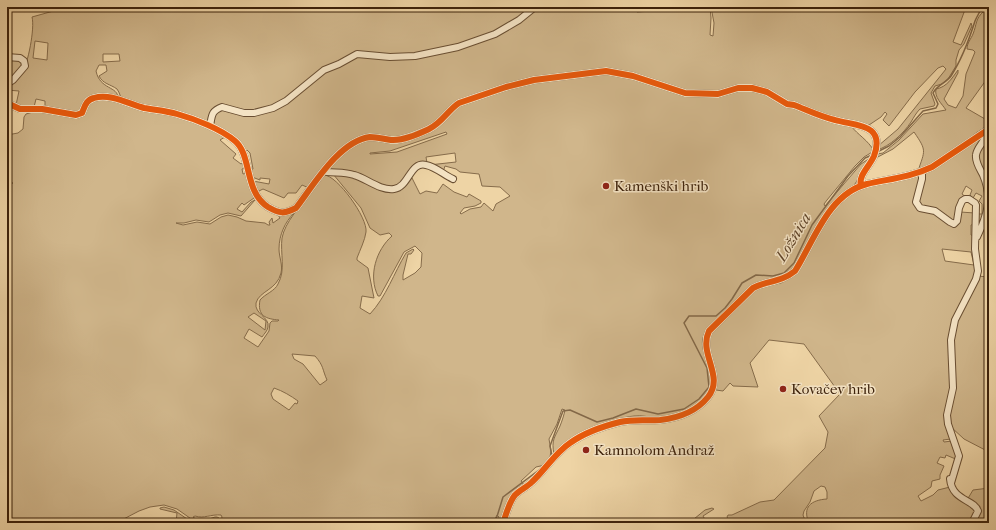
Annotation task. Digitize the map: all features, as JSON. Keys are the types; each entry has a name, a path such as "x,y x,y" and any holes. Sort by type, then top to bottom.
{"street":[{"path":"210,126 215,109 222,106 244,113 254,113 273,108 286,101 324,70 340,64 357,54 390,57 415,56 458,47 495,34 519,20 535,7"},
{"path":"7,57 20,58 24,61 25,66 14,80 7,84"},
{"path":"7,103 20,109 42,109 76,115 82,114 87,101 96,97 103,97 144,108 177,114 210,126 235,140 239,145 243,151 248,171 258,198 263,204 276,212 289,212 296,208 330,161 361,139 371,137 393,140 407,138 430,128 441,121 454,106 459,103 506,86 534,80 606,71 633,76 685,93 718,94 738,88 752,88 773,94 787,104 800,107 834,120 865,126 873,133 876,140 875,154 861,176 861,186"},
{"path":"503,523 515,496 532,482 570,443 592,432 621,422 659,420 683,415 701,404 714,388 714,378 705,346 706,337 709,331 753,288 758,285 778,281 789,276 795,271 827,215 843,197 861,186 922,172 988,130"},
{"path":"976,238 985,221 988,201 987,188 976,160 976,155 986,137 988,130"},
{"path":"327,172 356,175 381,187 394,189 405,183 415,168 422,165 432,167 453,179"},
{"path":"922,172 921,184 916,202 920,208 935,211 954,224 957,221 962,201 965,199 973,201 976,205 975,249 978,267 977,275 955,320 951,340 953,388 947,415 959,456 951,482"},
{"path":"950,474 951,482 959,497 978,508 972,523"}],"shaded area":[{"path":"54,7 635,7 637,12 665,10 669,7 710,7 710,35 713,36 714,23 711,7 966,7 953,42 961,45 971,23 972,26 964,44 959,50 956,66 948,79 942,84 935,86 931,93 935,104 934,106 920,109 900,135 887,146 877,150 878,146 898,129 946,69 943,66 938,68 915,92 889,126 883,120 887,114 885,112 881,117 869,125 835,120 794,103 788,103 769,91 752,87 734,88 717,93 694,93 679,90 634,74 604,70 559,74 512,83 460,100 451,107 438,122 416,134 393,139 369,136 360,138 337,153 322,172 320,171 317,175 318,177 309,188 302,185 296,193 288,193 284,198 263,189 257,192 253,181 269,184 270,179 260,178 260,180 252,177 248,170 253,169 250,153 247,150 245,153 240,144 214,127 212,121 213,115 216,111 223,108 251,114 260,113 281,106 322,73 342,64 341,63 323,70 291,97 278,105 257,113 221,106 214,109 209,121 206,124 180,113 123,101 117,89 105,82 99,76 107,71 106,65 99,65 96,71 98,77 101,82 115,91 118,98 100,95 91,96 87,98 78,113 45,109 45,101 36,99 34,107 16,105 19,91 7,90 7,85 19,77 24,68 29,54 32,37 32,17 57,10","holes":["35,41 48,43 47,60 33,58","103,54 119,54 120,61 103,62"]},
{"path":"984,7 989,7 987,15 989,18 989,76 966,108 985,119 989,113 989,125 931,165 918,171 924,151 914,132 893,149 874,159 877,154 883,153 899,140 923,114 946,110 937,98 936,89 946,84 958,70 958,73 944,99 948,105 956,108 963,96 966,74 975,52 967,49 968,45 978,19 984,11"},
{"path":"7,58 19,59 23,66 7,82"},
{"path":"605,73 632,77 685,95 712,96 741,89 757,90 773,95 788,106 851,126 874,151 864,157 855,166 824,204 825,206 861,164 873,156 853,187 836,200 827,212 793,268 783,275 750,287 706,331 702,345 710,368 711,381 710,388 704,399 699,404 680,414 660,418 634,416 614,420 578,435 559,447 554,454 554,439 561,424 565,410 562,409 557,424 549,439 551,451 550,457 545,465 536,467 521,481 524,485 512,497 501,523 497,523 499,517 497,515 493,523 219,523 221,522 222,517 221,515 217,515 201,517 195,516 193,517 200,522 215,517 219,518 213,523 197,523 177,509 164,505 150,507 139,511 116,523 7,523 7,187 13,183 7,180 7,135 18,133 23,129 24,117 26,114 40,110 55,114 80,117 84,113 89,103 95,99 103,98 180,116 210,128 225,137 220,140 236,154 233,158 241,164 244,162 245,168 242,169 243,174 247,173 255,195 254,198 244,205 242,203 237,209 242,212 251,202 255,200 241,216 228,213 220,215 209,222 196,220 176,223 183,225 197,222 210,224 221,217 228,215 246,221 270,225 269,222 272,218 273,223 280,218 278,214 294,213 288,220 281,234 279,249 281,273 279,279 258,299 256,303 257,310 267,321 268,327 262,337 249,329 244,338 258,347 269,331 270,323 272,321 279,320 270,319 264,316 261,313 259,305 260,300 264,296 275,289 280,279 282,273 282,238 286,226 324,175 330,177 344,189 357,208 365,226 366,232 364,242 357,260 368,268 374,298 362,296 360,308 370,314 381,300 406,253 413,249 414,250 411,254 408,254 403,280 415,273 421,267 422,253 415,246 404,252 380,296 378,296 374,280 375,264 382,248 392,236 389,233 380,235 370,228 361,208 333,174 352,175 380,188 393,191 402,188 412,178 420,194 426,191 437,193 443,184 454,192 467,197 469,194 481,201 481,203 475,206 464,208 460,213 461,214 470,209 481,207 484,203 493,211 496,204 510,196 500,187 482,186 479,174 460,172 456,169 445,166 443,172 433,167 426,166 420,168 399,187 393,189 383,188 356,174 336,173 329,170 327,168 340,154 352,145 364,140 400,140 420,135 440,124 457,105 508,86 547,79","holes":["446,132 447,134 397,152 370,154 390,151","455,153 456,162 429,165 426,157","254,313 266,321 265,330 248,317","292,354 315,356 318,359 327,380 320,385 303,364 294,359","274,388 298,401 297,404 295,403 289,410 273,399 271,394"]},
{"path":"989,132 989,201 977,154"},
{"path":"984,136 976,151 987,201 977,234 977,214 982,214 982,204 979,201 982,196 976,193 973,198 970,195 972,190 966,186 962,194 966,197 956,222 918,205 924,174"},
{"path":"921,175 915,203 951,224 960,212 975,213 975,224 971,225 971,235 975,236 977,276 989,277 989,452 964,439 951,427 951,439 943,440 944,442 952,441 958,460 946,455 945,458 940,457 937,463 944,466 940,479 932,481 931,487 918,496 921,501 933,495 938,490 950,487 960,500 973,506 976,514 971,523 809,523 807,509 809,505 816,501 827,499 825,487 821,486 814,491 810,502 804,511 803,515 806,523 730,523 727,517 728,515 732,515 760,502 774,500 825,448 828,432 819,416 840,394 804,344 769,340 750,363 758,387 733,386 730,383 723,391 716,390 716,384 707,347 711,333 751,293 760,287 781,283 792,277 798,270 838,204 855,191 866,187","holes":["942,249 971,252 974,265 945,261"]},
{"path":"989,488 989,523 974,523 979,514 967,500 973,490"},
{"path":"164,507 174,510 193,523 176,523 177,513 160,509"},
{"path":"712,508 714,509 703,516 707,523 689,523 705,510"}],"waterway":[{"name":"Ložnica","path":"877,152 889,146 900,137 923,111 936,108 938,104 933,93 951,76 959,63 982,7"},
{"name":"Ložnica","path":"552,456 550,446 563,411 570,410 597,422 613,418 636,409 658,414 684,409 699,399 709,387 707,368 684,323 689,316 716,316 725,308 742,283 756,275 773,276 784,273 794,263 812,225 848,176 865,158 872,155"},
{"name":"Ložnica","path":"495,523 503,497 539,470"},
{"name":"Ložnica","path":"216,523 222,519 226,523"},
{"name":"Ložnica","path":"276,523 280,523"}],"cycle path":[{"path":"7,103 20,109 42,109 76,115 82,113 89,100 106,97 144,108 173,113 200,122 223,132 235,141 244,155 251,183 260,200 268,207 282,212 296,208 337,155 359,140 370,137 391,140 410,137 434,126 459,103 506,87 534,80 606,71 633,76 685,93 718,94 738,88 752,88 767,92 787,104 794,105 825,117 866,128 876,137 877,145 874,156 861,178 861,186"},
{"path":"503,523 509,505 515,495 532,482 565,447 581,436 594,430 625,421 673,418 698,407 708,397 714,381 706,340 709,331 753,288 784,278 795,271 832,208 853,189 867,184 908,175 932,167 989,129"}],"place":[{"name":"Kamenški hrib","path":"606,186"},
{"name":"Kovačev hrib","path":"783,389"},
{"name":"Kamnolom Andraž","path":"586,450"}]}
